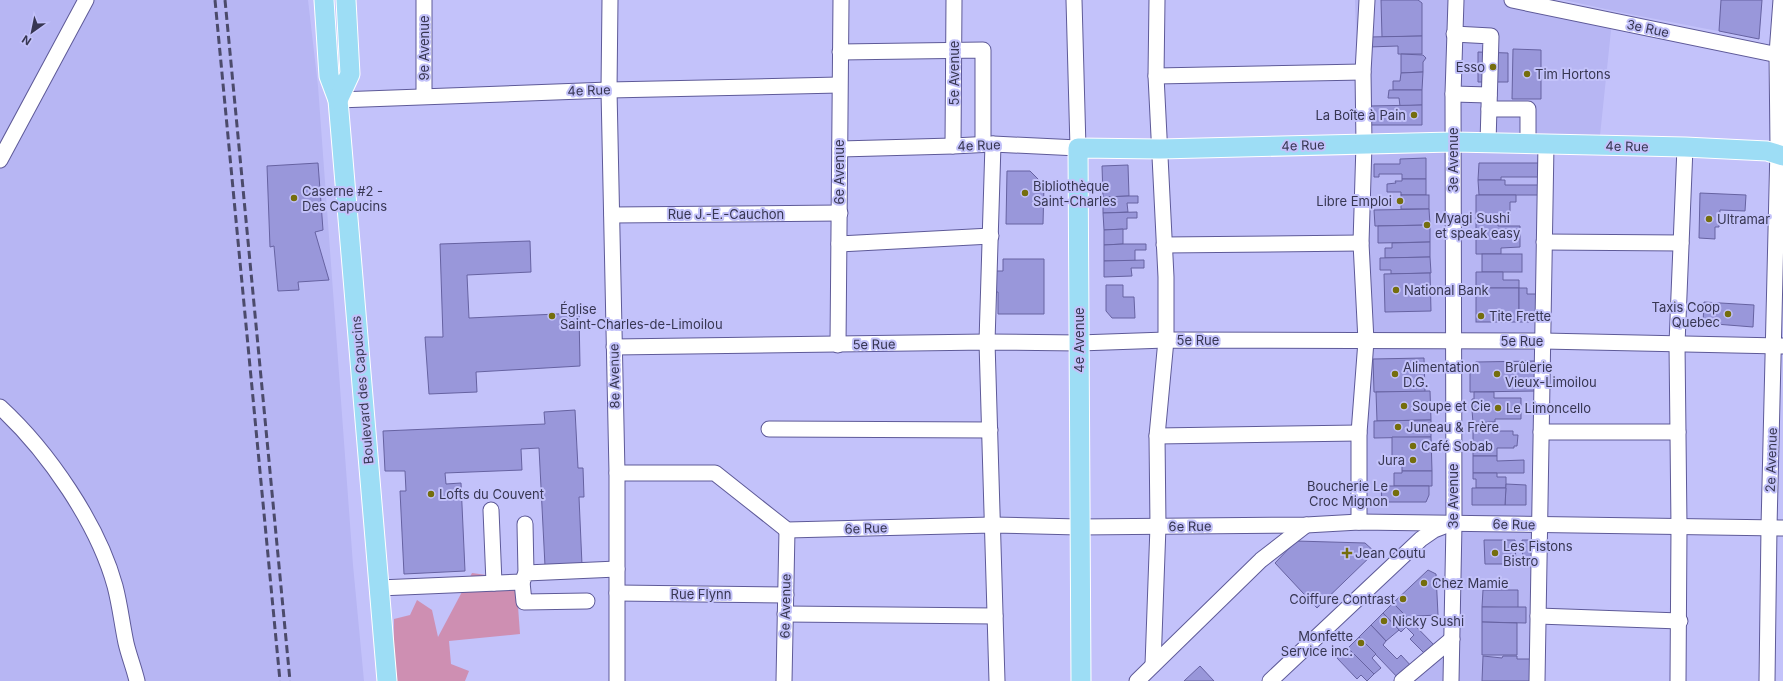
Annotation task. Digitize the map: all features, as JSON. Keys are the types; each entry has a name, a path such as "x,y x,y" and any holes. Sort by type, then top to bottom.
{"main road":[{"name":"Boulevard des Capucins","path":"324,0 329,76 338,100 387,681"},
{"name":"Boulevard des Capucins","path":"338,100 350,74 346,0"},
{"name":"4e Rue","path":"1078,148 1160,149 1488,142 1778,151"},
{"name":"4e Avenue","path":"1078,148 1081,681"}],"street":[{"path":"0,160 86,0"},
{"name":"9e Avenue","path":"424,0 424,96"},
{"name":"8e Avenue","path":"610,0 609,90 617,473 617,681"},
{"name":"6e Avenue","path":"838,345 840,213 839,85 841,0"},
{"name":"5e Avenue","path":"953,146 954,0"},
{"name":"4e Avenue","path":"1074,0 1078,148"},
{"path":"1153,665 1158,526 1158,436 1166,340 1164,245 1156,76 1157,0"},
{"path":"1359,522 1359,433 1366,341 1361,243 1364,144 1363,72 1367,0"},
{"name":"3e Avenue","path":"1451,681 1454,523 1453,94 1456,0"},
{"name":"3e Rue","path":"1512,0 1780,55"},
{"name":"2e Avenue","path":"1767,681 1776,528 1779,346 1778,151 1781,0"},
{"path":"1454,34 1491,36 1488,142"},
{"path":"840,52 983,50 988,144 990,236 987,342 997,681"},
{"path":"1156,76 1363,72"},
{"name":"4e Rue","path":"338,100 609,90 839,85"},
{"path":"1453,94 1528,109 1537,144 1544,242 1537,681"},
{"name":"4e Rue","path":"840,149 988,144 1078,148"},
{"path":"1678,681 1680,621 1677,344 1684,147"},
{"name":"Rue J.-E.-Cauchon","path":"612,215 840,213"},
{"path":"839,244 990,236"},
{"path":"1544,242 1681,243"},
{"path":"1164,245 1361,243"},
{"name":"5e Rue","path":"614,347 987,342 1079,343 1166,340 1543,341 1779,346"},
{"path":"0,407 11,417 45,458 82,508 103,551 115,587 127,645 137,681"},
{"path":"769,429 990,430"},
{"path":"1541,432 1678,432"},
{"path":"1158,436 1359,433"},
{"path":"617,473 715,473 787,530"},
{"path":"491,510 494,583"},
{"name":"6e Rue","path":"787,530 992,525 1079,527 1359,522 1776,528"},
{"path":"1270,681 1421,539 1434,530 1454,523"},
{"path":"525,524 524,602 587,601"},
{"path":"1137,681 1261,560 1306,524"},
{"name":"6e Avenue","path":"784,681 787,530"},
{"path":"379,588 494,583 524,578 617,569"},
{"name":"Rue Flynn","path":"617,593 786,595"},
{"path":"785,614 995,616"},
{"path":"1538,616 1680,621"},
{"path":"1402,681 1452,639"}],"shaded area":[{"path":"0,0 308,0 318,86 353,565 364,681 0,681"},
{"path":"1355,0 1502,0 1612,21 1599,145 1546,144 1537,681 1402,681 1452,639 1454,523 1360,521 1366,341"},
{"path":"1564,0 1762,0 1759,39 1619,12"},
{"path":"472,573 516,579 520,634 449,641 451,664 469,671 465,681 393,681 394,619 410,615 417,600 432,610 438,637"}],"building":[{"path":"1381,0 1418,0 1422,3 1422,36 1382,37"},
{"path":"1721,0 1762,0 1759,39 1719,31"},
{"path":"1422,36 1422,54 1398,54 1398,46 1368,47 1368,37"},
{"path":"1513,49 1541,50 1541,99 1512,99"},
{"path":"1478,52 1508,53 1508,82 1478,82"},
{"path":"1401,54 1423,55 1426,58 1423,62 1423,72 1401,73"},
{"path":"1423,72 1422,90 1393,90 1393,81 1400,81 1401,73"},
{"path":"1389,90 1422,90 1422,105 1400,106 1399,98 1388,98"},
{"path":"1422,105 1422,125 1369,125 1369,106"},
{"path":"1426,158 1426,179 1402,179 1402,174 1379,174 1379,177 1374,177 1374,164 1400,164 1400,159"},
{"name":"Caserne #2 - Des Capucins","path":"318,163 323,230 315,232 329,280 298,282 299,290 278,291 274,246 270,247 267,166"},
{"path":"1479,163 1544,163 1544,177 1501,177 1501,180 1478,180"},
{"path":"1128,165 1129,196 1103,197 1102,166"},
{"path":"1007,171 1030,171 1044,185 1043,224 1006,224"},
{"path":"1402,179 1426,179 1426,195 1401,195 1401,192 1387,192 1387,184 1396,183 1395,181 1402,181"},
{"path":"1478,180 1505,180 1505,185 1539,185 1538,195 1479,195"},
{"name":"Ultramar","path":"1700,193 1746,195 1745,211 1720,210 1719,227 1715,227 1715,239 1699,238"},
{"path":"1401,195 1429,195 1429,209 1401,209"},
{"path":"1476,195 1516,195 1516,202 1510,202 1510,220 1476,220"},
{"path":"1138,196 1138,203 1127,203 1128,212 1103,213 1103,197"},
{"path":"1429,209 1430,225 1375,226 1374,210"},
{"path":"1137,212 1137,218 1127,218 1127,229 1104,230 1103,213"},
{"path":"1476,220 1498,221 1498,226 1520,226 1520,247 1501,248 1501,254 1476,254"},
{"path":"1430,225 1430,242 1378,243 1378,226"},
{"path":"1123,229 1123,244 1104,245 1104,230"},
{"name":"Église Saint-Charles-de-Limoilou","path":"530,241 531,272 467,275 469,318 579,313 580,366 476,372 477,392 429,394 425,337 443,337 440,244"},
{"path":"1430,242 1430,257 1385,258 1385,248 1392,248 1392,243"},
{"path":"1146,244 1146,250 1135,250 1135,261 1104,261 1104,245"},
{"path":"1482,254 1522,254 1522,272 1482,272"},
{"path":"1430,257 1431,273 1391,274 1391,270 1380,270 1380,258"},
{"path":"1003,259 1044,259 1044,314 998,314 998,292 990,292 990,271 1003,271"},
{"path":"1144,260 1144,268 1131,268 1132,276 1104,277 1104,261"},
{"path":"1476,272 1503,272 1503,280 1519,280 1519,288 1476,288"},
{"path":"1430,273 1431,311 1385,312 1384,274"},
{"path":"1106,285 1123,285 1123,297 1134,297 1135,318 1112,318 1106,311"},
{"path":"1476,288 1519,288 1519,322 1476,322"},
{"path":"1519,288 1527,288 1527,294 1537,294 1543,322 1519,322"},
{"name":"Taxis Coop Quebec","path":"1704,302 1754,305 1753,327 1703,323"},
{"path":"1424,358 1425,392 1374,392 1373,359"},
{"path":"1535,361 1536,391 1470,392 1470,366 1476,362"},
{"name":"Soupe et Cie","path":"1430,391 1431,420 1377,421 1376,392"},
{"name":"Le Limoncello","path":"1474,392 1494,392 1494,398 1521,398 1521,419 1495,419 1495,422 1473,423 1472,410 1474,411 1474,406 1472,406 1472,399 1474,399"},
{"name":"Lofts du Couvent","path":"575,410 578,468 583,468 584,497 579,497 582,565 545,566 539,448 521,449 522,470 445,473 446,484 461,483 465,571 404,574 400,491 406,491 405,471 385,471 383,431 545,424 544,412"},
{"path":"1431,420 1431,437 1374,438 1374,421"},
{"path":"1495,422 1495,431 1513,431 1513,435 1518,435 1517,446 1514,446 1514,448 1497,448 1497,456 1473,456 1473,423"},
{"path":"1392,437 1431,437 1432,471 1402,471 1402,465 1392,465"},
{"path":"1473,456 1497,456 1497,461 1524,460 1524,473 1473,473"},
{"path":"1402,471 1432,471 1432,486 1394,486 1394,473 1402,473"},
{"path":"1473,473 1497,473 1497,477 1506,477 1506,488 1476,488 1476,479 1473,479"},
{"path":"1506,484 1526,485 1526,505 1505,505"},
{"path":"1381,486 1429,486 1429,495 1426,502 1382,502"},
{"path":"1472,488 1506,488 1505,505 1472,505"},
{"path":"1484,540 1515,540 1516,564 1485,564"},
{"path":"1522,540 1537,540 1537,563 1523,563"},
{"path":"1296,541 1365,543 1375,552 1317,608 1275,563"},
{"path":"1428,570 1436,574 1438,615 1417,616 1411,621 1393,603"},
{"path":"1483,590 1518,590 1518,608 1482,607"},
{"path":"1393,603 1436,647 1427,656 1410,639 1414,635 1406,627 1401,632 1383,613"},
{"path":"1482,607 1526,607 1526,623 1482,622"},
{"path":"1383,613 1399,630 1386,641 1371,625"},
{"path":"1482,622 1517,623 1517,655 1482,655"},
{"path":"1371,625 1386,641 1383,645 1397,659 1401,655 1413,668 1400,680 1359,637"},
{"path":"1359,637 1376,654 1372,658 1381,668 1374,674 1348,648"},
{"path":"1348,648 1374,674 1367,681 1361,675 1357,679 1337,658"},
{"path":"1483,656 1502,658 1503,656 1517,656 1517,659 1531,659 1531,681 1482,681"},
{"path":"1200,666 1214,681 1184,681"}],"railway":[{"path":"215,0 280,681"},
{"path":"225,0 290,681"}],"place":[{"name":"Esso","path":"1493,67"},
{"name":"Tim Hortons","path":"1527,74"},
{"name":"La Boîte à Pain","path":"1414,115"},
{"name":"Bibliothèque Saint-Charles","path":"1025,193"},
{"name":"Caserne #2 - Des Capucins","path":"294,198"},
{"name":"Libre Emploi","path":"1400,201"},
{"name":"Ultramar","path":"1709,219"},
{"name":"Myagi Sushi et speak easy","path":"1427,225"},
{"name":"National Bank","path":"1396,290"},
{"name":"Taxis Coop Quebec","path":"1728,314"},
{"name":"Église Saint-Charles-de-Limoilou","path":"552,316"},
{"name":"Tite Frette","path":"1481,316"},
{"name":"Alimentation D.G.","path":"1395,374"},
{"name":"Brûlerie Vieux-Limoilou","path":"1497,374"},
{"name":"Soupe et Cie","path":"1404,406"},
{"name":"Le Limoncello","path":"1498,408"},
{"name":"Juneau & Frère","path":"1398,427"},
{"name":"Café Sobab","path":"1413,446"},
{"name":"Jura","path":"1413,460"},
{"name":"Boucherie Le Croc Mignon","path":"1396,493"},
{"name":"Lofts du Couvent","path":"431,494"},
{"name":"Jean Coutu","path":"1347,553"},
{"name":"Les Fistons Bistro","path":"1495,553"},
{"name":"Chez Mamie","path":"1424,583"},
{"name":"Coiffure Contrast","path":"1403,599"},
{"name":"Nicky Sushi","path":"1384,621"},
{"name":"Monfette Service inc.","path":"1361,643"}]}
